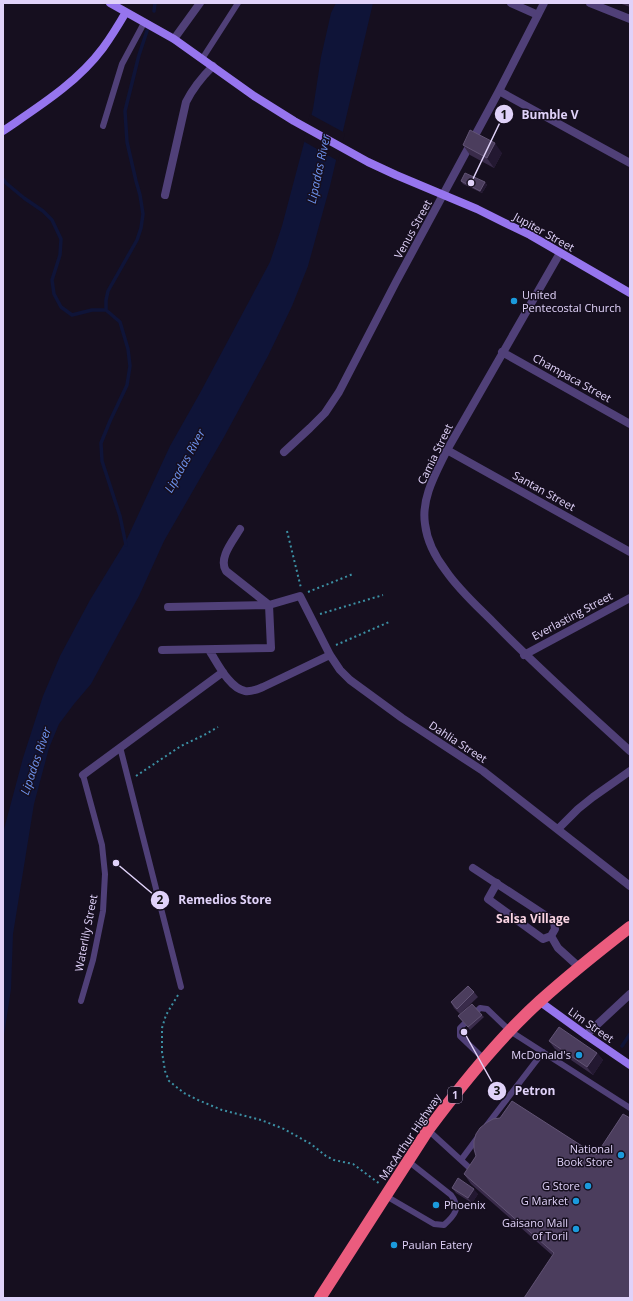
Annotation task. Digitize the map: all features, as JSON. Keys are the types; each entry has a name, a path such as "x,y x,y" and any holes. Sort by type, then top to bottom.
{"highway":[{"name":"MacArthur Highway","path":"320,1298 428,1130 484,1059 539,1002 579,967 630,927"}],"main road":[{"name":"Jupiter Street","path":"110,3 174,39 294,121 368,162 503,222 630,293"},
{"path":"3,131 63,88 82,72 102,49 126,12"},
{"name":"Lim Street","path":"539,1002 630,1065"}],"street":[{"path":"174,39 200,3"},
{"path":"511,3 538,15"},
{"name":"Venus Street","path":"284,452 325,413 339,392 396,282 444,196 544,3"},
{"path":"590,3 630,19"},
{"path":"164,195 186,102 198,82 213,66"},
{"path":"499,91 630,163"},
{"name":"Camia Street","path":"560,253 447,450 433,479 427,496 424,511 425,525 430,542 446,571 461,589 524,655 630,751"},
{"name":"Champaca Street","path":"502,352 630,424"},
{"name":"Santan Street","path":"447,450 630,552"},
{"path":"162,650 271,648 269,605 226,571 224,567 224,557 240,529"},
{"path":"168,607 269,605 300,596"},
{"name":"Dahlia Street","path":"300,596 329,652 340,670 350,680 423,732 483,771 630,886"},
{"name":"Everlasting Street","path":"524,655 630,598"},
{"path":"209,650 232,684 238,689 246,691 254,691 329,652"},
{"path":"83,775 223,672"},
{"path":"558,829 578,809 630,771"},
{"path":"473,868 497,883 554,921 555,928 551,936 543,939 488,899 497,883"},
{"path":"551,936 558,948 579,967"},
{"path":"586,1035 630,994"}],"lane":[{"path":"202,58 238,3"},
{"path":"103,126 122,64 144,23"},
{"path":"120,747 181,986"},
{"name":"Waterlily Street","path":"81,1002 93,960 103,911 106,874 102,845 83,775"},
{"path":"484,1059 460,1036 460,1028 480,1008 487,1009 510,1031 628,1107"},
{"path":"485,1128 544,1052"},
{"path":"428,1130 477,1175"},
{"path":"461,1160 480,1135"},
{"path":"388,1193 434,1224 444,1225 455,1213 457,1207 452,1195 408,1162"}],"path":[{"path":"287,531 300,586 300,596 353,574"},
{"path":"311,617 383,595"},
{"path":"329,652 389,622"},
{"path":"128,782 181,746 218,727"},
{"path":"181,986 180,992 166,1015 162,1028 162,1052 165,1071 169,1081 184,1093 198,1100 222,1110 261,1120 284,1129 311,1144 326,1156 334,1160 360,1167 388,1193"}],"water":[{"name":"Lipadas River","path":"336,3 373,3 330,186 308,266 292,306 268,356 224,437 164,541 139,596 91,684 59,724 49,748 34,804 13,934 11,989 3,1042 3,833 23,758 43,696 60,656 90,600 126,541 170,446 270,262 282,226 313,109 321,57 331,13"}],"pier":[{"path":"310,114 345,133 338,161 303,141"}],"building":[{"path":"470,130 495,143 487,158 463,145"},
{"path":"465,173 485,182 480,191 461,181"},
{"path":"468,986 474,992 457,1009 451,1002"},
{"path":"472,1004 482,1015 468,1027 458,1016"},
{"name":"McDonald's","path":"559,1027 597,1053 587,1067 549,1041"},
{"name":"Gaisano Mall of Toril","path":"512,1101 596,1155 623,1114 630,1118 630,1298 524,1298 554,1253 464,1174 476,1156 474,1141 476,1134 486,1123 493,1119 500,1118"},
{"path":"458,1178 474,1189 468,1198 452,1188"}],"waterway":[{"path":"154,11 155,3"},
{"path":"106,310 108,291 137,240 141,228 143,214 127,142 125,111 139,55 147,31"},
{"path":"3,179 52,220 61,239 60,255 52,280 54,294 61,307 72,315 92,310 106,310 120,322 128,349 130,366 127,385 101,443 102,461 120,516 126,545"},
{"path":"622,1046 630,1034"}],"place":[{"name":"Bumble V","path":"471,183"},
{"name":"United Pentecostal Church","path":"514,301"},
{"name":"Remedios Store","path":"116,863"},
{"name":"Petron","path":"464,1032"},
{"name":"McDonald's","path":"579,1055"},
{"name":"National Book Store","path":"621,1155"},
{"name":"G Store","path":"588,1186"},
{"name":"G Market","path":"576,1201"},
{"name":"Phoenix","path":"436,1205"},
{"name":"Gaisano Mall of Toril","path":"576,1229"},
{"name":"Paulan Eatery","path":"394,1245"}],"district":[{"name":"Salsa Village","path":"533,919"}]}
